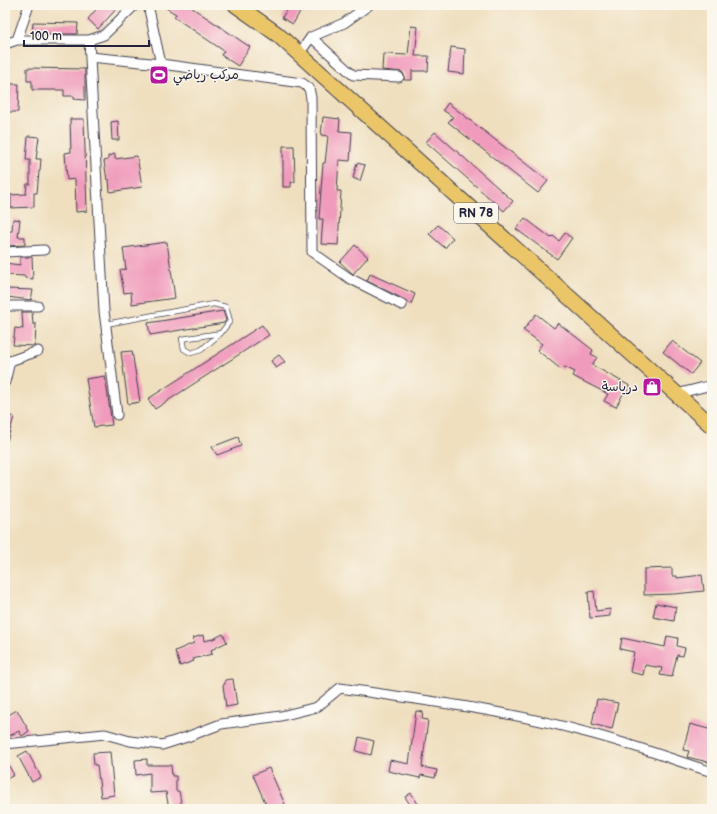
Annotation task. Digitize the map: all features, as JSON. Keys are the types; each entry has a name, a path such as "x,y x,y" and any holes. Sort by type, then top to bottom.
{"main road":[{"name":"RN 78","path":"236,5 277,34 712,426"}],"street":[{"path":"18,40 29,5"},
{"path":"5,44 18,40 89,40 104,35 135,5"},
{"path":"148,5 161,64"},
{"path":"299,54 312,37 344,23 369,5"},
{"path":"312,37 353,75 399,77"},
{"path":"89,40 106,324 117,415"},
{"path":"90,57 161,64 302,83 310,88 312,252 349,278 402,305"},
{"path":"5,252 44,250"},
{"path":"5,306 38,306"},
{"path":"5,382 10,362 38,351"},
{"path":"676,394 712,385"},
{"path":"5,744 105,734 162,745 220,724 281,716 318,707 340,688 530,719 585,732 712,771"}],"lane":[{"path":"106,324 214,304 226,307 230,321 221,333 200,350 190,353 184,349 182,339 221,333"}],"building":[{"path":"100,5 120,5 98,29 88,19"},
{"path":"161,5 188,5 250,47 238,66 221,55 224,51 174,17 176,14"},
{"path":"289,5 301,10 293,24 282,18"},
{"path":"33,22 78,23 77,34 32,34"},
{"path":"411,26 418,27 415,56 429,56 428,71 412,71 412,80 404,80 404,75 402,72 382,70 383,54 408,55"},
{"path":"451,47 465,49 464,74 448,72"},
{"path":"27,68 85,69 85,100 74,99 74,96 64,96 64,90 32,90 32,81 27,81"},
{"path":"5,84 19,84 18,112 5,112"},
{"path":"448,103 548,181 538,193 448,122 453,117 443,110"},
{"path":"323,117 340,119 339,131 352,132 350,161 339,160 337,191 341,191 338,245 321,244 323,219 319,219 323,163 325,163 328,136 321,135"},
{"path":"70,119 84,119 87,211 76,212 75,179 67,180 65,153 71,152"},
{"path":"118,121 119,140 112,140 111,122"},
{"path":"435,132 513,201 504,211 426,142"},
{"path":"28,136 39,137 36,159 41,159 37,193 34,193 34,207 11,208 11,195 26,194 27,184 30,184 30,160 26,160"},
{"path":"283,146 294,146 295,182 291,182 291,187 283,187"},
{"path":"115,154 115,159 137,156 142,187 110,192 109,179 107,180 104,161 108,160 108,156"},
{"path":"357,163 365,165 360,181 353,178"},
{"path":"525,218 551,238 553,236 559,241 565,233 572,238 557,259 516,229"},
{"path":"13,219 20,220 18,237 25,237 25,245 5,246 5,232 12,231"},
{"path":"438,225 453,238 445,248 429,234"},
{"path":"167,242 175,298 132,304 131,292 124,293 120,270 126,269 123,248"},
{"path":"355,245 368,257 353,274 340,262"},
{"path":"20,257 32,257 33,279 25,278 25,276 5,275 5,263 20,265"},
{"path":"370,274 415,294 411,304 367,281"},
{"path":"8,289 33,290 31,300 7,297"},
{"path":"223,311 226,320 224,323 150,335 148,323"},
{"path":"22,312 32,312 33,324 36,324 35,346 13,345 15,328 23,329"},
{"path":"536,314 554,328 558,323 593,350 591,354 597,357 592,365 630,386 626,394 624,392 616,407 604,401 608,394 573,376 575,372 565,367 562,370 537,350 542,344 523,330"},
{"path":"262,325 269,335 155,409 148,399"},
{"path":"672,341 700,363 691,374 663,352"},
{"path":"132,351 140,402 128,404 121,352"},
{"path":"279,355 285,362 276,368 271,361"},
{"path":"105,376 112,425 94,427 86,379"},
{"path":"5,414 14,417 7,441 5,440"},
{"path":"238,437 241,446 217,455 212,447"},
{"path":"672,568 672,576 677,576 677,578 702,575 704,591 644,595 644,569"},
{"path":"594,591 596,611 610,609 610,616 590,618 588,592"},
{"path":"656,603 676,607 674,621 653,617"},
{"path":"223,634 227,642 211,650 212,654 193,659 194,661 180,666 175,651 194,643 193,638 203,635 204,641 213,639"},
{"path":"667,636 678,638 677,646 685,648 683,656 677,655 672,677 660,675 662,668 645,665 643,675 630,672 634,652 620,649 622,638 665,647"},
{"path":"233,679 237,705 226,707 223,685 225,684 225,680"},
{"path":"597,699 618,703 612,729 592,724"},
{"path":"17,710 29,731 22,736 19,731 5,738 5,717"},
{"path":"416,711 423,712 422,719 428,720 422,767 437,770 435,778 421,775 420,778 388,771 390,760 409,764"},
{"path":"690,724 712,730 712,763 687,757 689,751 683,750"},
{"path":"359,737 374,741 371,755 356,751"},
{"path":"27,751 41,777 32,782 18,756"},
{"path":"110,752 114,795 101,797 97,765 94,765 93,753"},
{"path":"5,759 14,775 5,780"},
{"path":"147,759 147,765 171,765 172,776 176,776 176,791 179,791 182,808 169,809 166,792 150,793 150,773 136,775 135,760"},
{"path":"269,768 287,809 268,809 253,775"},
{"path":"411,793 420,807 416,809 413,809 405,797"}],"place":[{"name":"مركب رياضي","path":"159,75"},
{"name":"درياسة","path":"652,387"}]}
